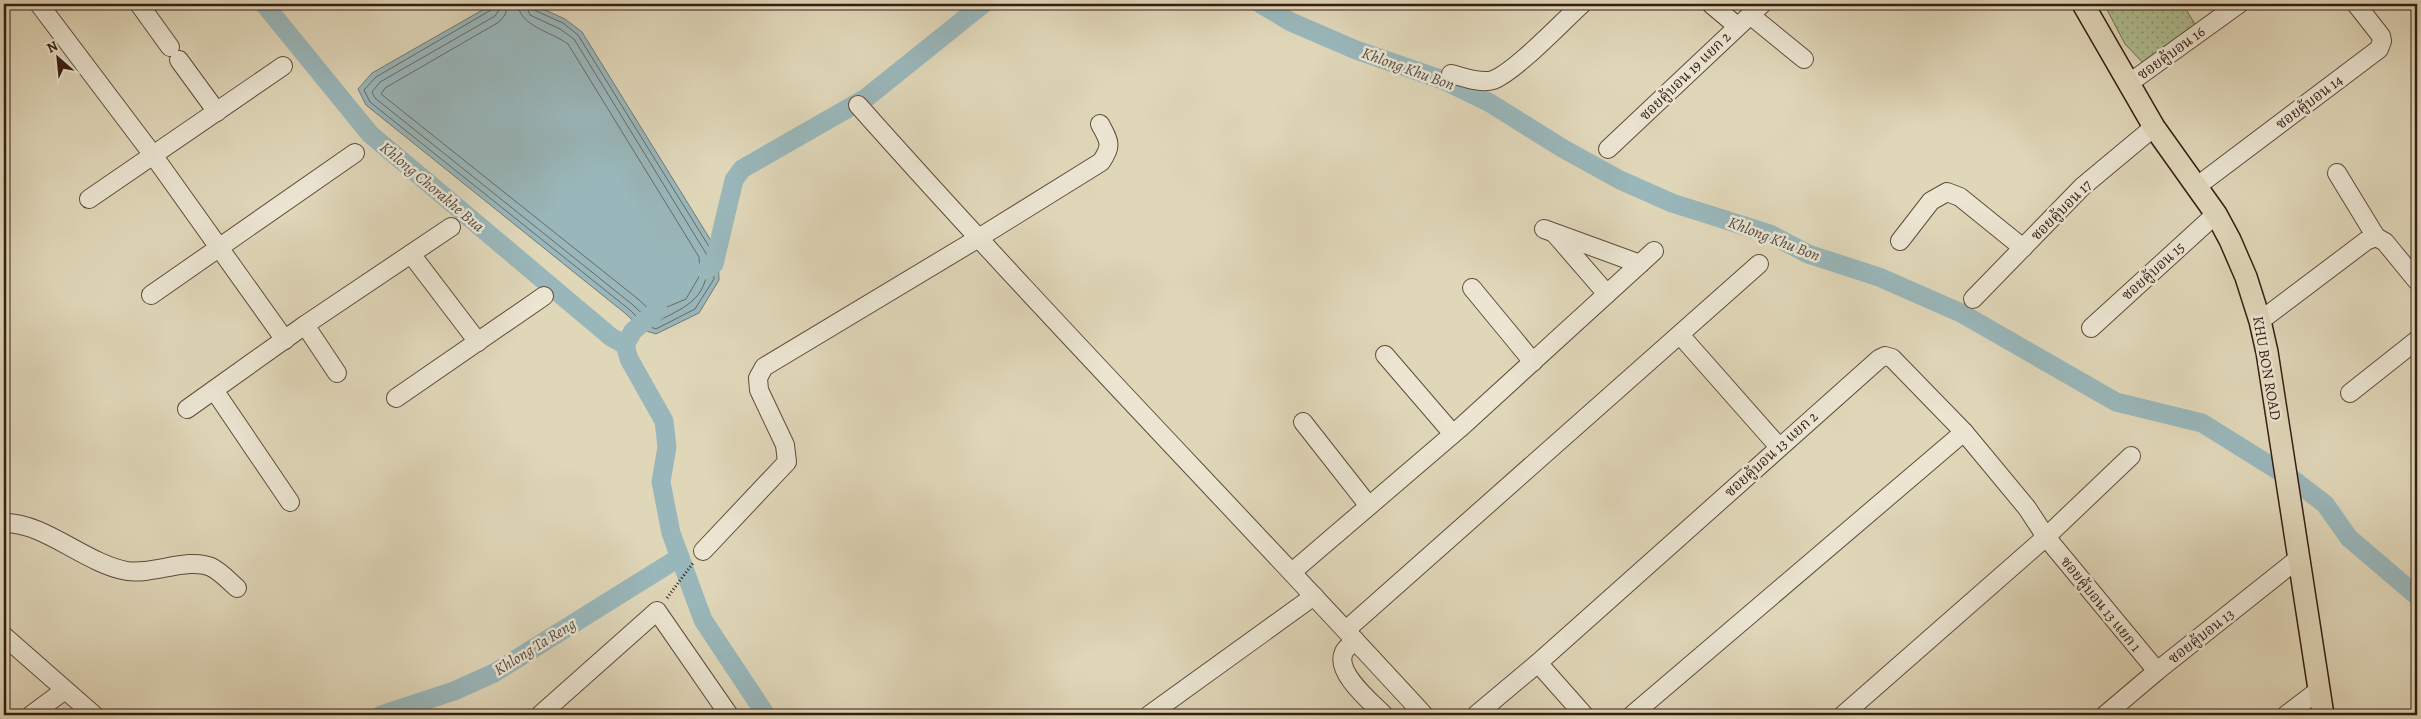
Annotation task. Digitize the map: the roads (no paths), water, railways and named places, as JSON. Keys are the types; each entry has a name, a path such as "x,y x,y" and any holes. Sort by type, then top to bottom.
{"main road":[{"name":"KHU BON ROAD","path":"2083,4 2154,127 2216,214 2246,277 2260,321 2323,715"}],"street":[{"path":"39,4 154,155 285,340"},
{"path":"139,4 217,112"},
{"path":"1451,74 1473,79 1492,80 1510,70 1582,4"},
{"path":"1711,4 1750,15 1804,59"},
{"name":"ซอยคู้บอน 16","path":"2128,84 2239,4"},
{"name":"ซอยคู้บอน 14","path":"2196,187 2379,49 2382,41 2381,36 2356,4"},
{"name":"ซอยคู้บอน 19 แยก 2","path":"1608,149 1750,15"},
{"path":"89,199 284,66"},
{"path":"858,105 977,239 1292,572 1424,715"},
{"path":"703,551 787,462 785,445 759,390 758,378 764,367 1101,162 1108,152 1110,144 1100,124"},
{"name":"ซอยคู้บอน 17","path":"1973,299 2082,187 2154,127"},
{"path":"150,295 355,153"},
{"path":"2337,173 2376,237 2385,242 2417,281"},
{"path":"1900,241 1932,201 1941,194 1952,192 2024,248"},
{"name":"ซอยคู้บอน 15","path":"2091,328 2216,214"},
{"path":"187,410 304,325 451,227"},
{"path":"1607,294 1549,231 1640,264"},
{"path":"2260,321 2366,241 2376,237"},
{"path":"1292,572 1453,434 1654,252"},
{"path":"411,254 478,342"},
{"path":"1384,715 1346,676 1343,664 1344,652 1350,635 1759,264"},
{"path":"1472,288 1533,362"},
{"path":"396,398 544,296"},
{"path":"304,325 337,373"},
{"path":"1681,336 1779,447"},
{"path":"2350,393 2417,340"},
{"path":"1385,355 1453,434"},
{"name":"ซอยคู้บอน 13 แยก 2","path":"1476,715 1538,664 1779,447 1879,359 1885,356 1892,358 1964,432 2027,508 2046,537"},
{"path":"214,390 290,502"},
{"path":"1303,422 1369,506"},
{"path":"1632,715 1964,432"},
{"path":"1843,715 2046,537 2132,456"},
{"path":"4,523 24,525 106,564 129,571 206,565 212,567 237,588"},
{"name":"ซอยคู้บอน 13 แยก 1","path":"2046,537 2157,670"},
{"name":"ซอยคู้บอน 13","path":"2105,715 2157,670 2299,558"},
{"path":"1149,715 1314,596"},
{"path":"540,715 657,611 729,715"},
{"path":"4,636 94,715"},
{"path":"1538,664 1584,715"},
{"path":"32,715 65,690"},
{"path":"2286,715 2319,690"}],"water":[{"path":"493,4 532,4 565,19 582,32 718,252 719,280 699,313 656,334 643,330 626,314 366,105 358,89 372,73"}],"waterway":[{"name":"Khlong Chorakhe Bua","path":"264,4 370,134 611,337 625,345"},
{"path":"706,270 714,264 734,180 742,169 866,98 983,4"},
{"name":"Khlong Khu Bon","path":"1261,4 1291,22 1356,50 1443,80 1490,103 1562,148 1620,180 1672,203 1770,234 1808,254 1879,277 1961,313 2116,402 2202,423 2295,481 2325,504 2349,538 2417,596"},
{"path":"625,345 633,331 658,310"},
{"path":"625,345 629,359 664,421 667,447 661,482 671,533 703,620 766,715"},
{"name":"Khlong Ta Reng","path":"381,715 454,691 494,673 680,557"}]}
